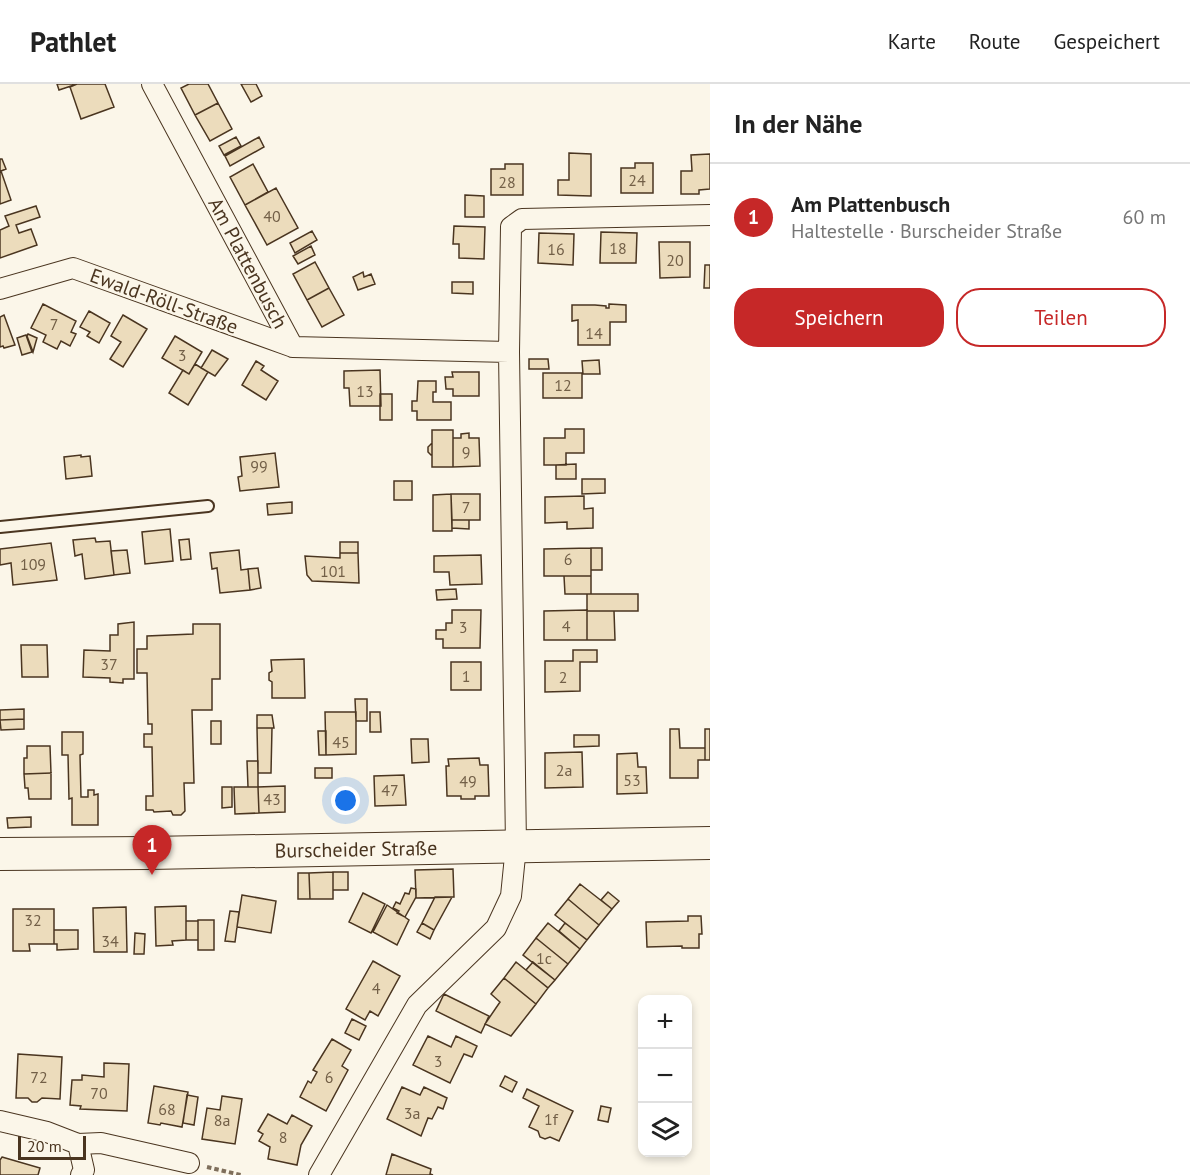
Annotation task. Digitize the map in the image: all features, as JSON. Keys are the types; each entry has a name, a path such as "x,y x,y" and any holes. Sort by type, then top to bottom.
{"main road":[{"name":"Burscheider Straße","path":"0,854 710,843"}],"street":[{"name":"Am Plattenbusch","path":"152,84 293,347 509,352"},
{"path":"319,1175 417,1005 496,928 511,896 516,846 509,352 511,227 522,219 710,215"},
{"name":"Ewald-Röll-Straße","path":"0,289 73,268 293,347"},
{"path":"0,1121 47,1132 78,1144 101,1143 189,1162"},
{"path":"78,1144 84,1170 81,1175"}],"lane":[{"path":"0,527 208,506"}],"path":[{"path":"189,1162 241,1175"}],"building":[{"path":"57,84 77,84 59,90"},
{"path":"77,84 105,84 114,107 81,119 70,87"},
{"path":"189,84 208,84 218,103 195,115 181,88"},
{"path":"241,84 256,84 262,96 251,102"},
{"path":"218,103 232,129 210,141 195,115"},
{"path":"236,137 241,146 224,155 219,146"},
{"path":"259,137 264,147 230,166 225,156"},
{"path":"569,153 591,154 591,196 558,195 558,180 569,180"},
{"path":"710,154 710,189 699,190 699,194 681,194 681,171 692,171 691,155"},
{"path":"0,159 6,169 1,171 11,200 0,204"},
{"path":"635,163 653,163 653,193 621,193 621,168 635,168"},
{"path":"253,164 268,192 245,205 230,177"},
{"path":"505,164 523,164 523,195 491,195 491,169 505,169"},
{"path":"276,188 298,228 267,245 245,205"},
{"path":"465,195 484,196 484,217 465,217"},
{"path":"36,206 40,217 16,225 19,233 31,229 37,245 0,258 0,230 9,226 5,216"},
{"path":"454,226 485,227 484,259 459,258 459,244 453,244"},
{"path":"312,231 317,240 295,253 290,243"},
{"path":"601,232 637,233 636,263 600,263"},
{"path":"539,233 574,234 573,265 538,263"},
{"path":"659,242 690,242 690,277 660,278"},
{"path":"311,246 315,255 298,264 293,256"},
{"path":"315,262 329,288 307,300 293,274"},
{"path":"705,265 710,265 710,288 704,288"},
{"path":"363,272 364,277 371,274 375,284 358,290 353,277"},
{"path":"452,282 473,282 473,294 452,293"},
{"path":"329,288 344,315 322,327 307,300"},
{"path":"43,304 76,321 71,332 76,334 70,346 61,341 57,349 43,342 46,335 31,328"},
{"path":"609,304 626,305 626,322 610,322 610,345 578,345 578,320 572,321 572,305 595,305 609,308"},
{"path":"89,311 110,323 99,343 87,336 90,332 80,327"},
{"path":"4,315 15,345 4,348 0,347 0,317"},
{"path":"123,315 147,329 123,367 110,359 121,342 111,336"},
{"path":"28,334 37,338 33,352 27,336"},
{"path":"26,335 32,352 22,355 17,338"},
{"path":"175,336 202,352 189,374 162,358"},
{"path":"212,350 228,359 215,376 201,368"},
{"path":"529,359 548,359 549,369 529,369"},
{"path":"599,360 600,374 583,374 582,361"},
{"path":"256,361 264,366 261,370 278,381 266,400 242,385"},
{"path":"195,364 208,372 188,405 169,393 183,370 189,374"},
{"path":"380,370 381,406 350,406 349,388 344,388 344,371"},
{"path":"452,372 479,372 479,396 453,396 453,389 446,389 445,377 453,377"},
{"path":"543,373 582,373 582,398 543,398"},
{"path":"418,381 436,381 433,402 451,402 451,420 417,420 417,411 412,411 412,401 417,401"},
{"path":"380,394 392,394 392,420 380,420"},
{"path":"565,429 584,429 584,453 566,453 566,465 544,465 544,438 565,438"},
{"path":"432,430 453,430 453,467 432,467"},
{"path":"469,433 469,438 479,438 480,466 453,467 453,438 461,438 461,434"},
{"path":"432,443 432,455 431,455 428,447"},
{"path":"275,453 279,487 240,491 238,477 242,476 240,457"},
{"path":"81,455 81,457 90,456 92,476 66,479 64,457"},
{"path":"576,464 576,479 556,479 556,465"},
{"path":"582,479 605,479 605,493 582,494"},
{"path":"394,481 412,481 412,500 394,500"},
{"path":"451,494 480,494 480,520 452,520"},
{"path":"451,494 452,531 433,531 433,495"},
{"path":"584,496 584,509 593,508 593,528 567,529 567,522 545,523 545,497"},
{"path":"292,502 292,513 268,515 267,504"},
{"path":"452,520 469,520 469,529 452,528"},
{"path":"170,529 173,561 145,564 142,532"},
{"path":"95,538 96,542 110,541 114,575 85,579 82,554 75,556 73,540"},
{"path":"189,539 191,559 181,560 179,540"},
{"path":"340,542 358,542 358,553 340,553"},
{"path":"51,543 57,580 13,585 11,563 0,565 0,549"},
{"path":"591,548 591,576 544,576 544,549"},
{"path":"591,548 602,548 602,570 591,570"},
{"path":"127,550 130,573 114,575 111,551"},
{"path":"239,550 241,570 248,569 250,590 220,593 217,568 212,569 210,553"},
{"path":"340,553 358,553 359,583 312,581 307,575 305,556 340,558"},
{"path":"481,555 482,584 450,585 449,572 434,572 434,556"},
{"path":"258,568 261,588 250,590 248,569"},
{"path":"564,576 591,576 591,594 565,594"},
{"path":"456,589 457,599 437,600 436,590"},
{"path":"587,594 638,594 638,611 587,611"},
{"path":"452,610 481,610 480,648 443,648 443,639 436,639 436,630 446,630 446,623 452,623"},
{"path":"587,610 587,640 544,640 544,611"},
{"path":"587,611 614,611 615,640 587,640"},
{"path":"134,622 134,679 123,679 123,683 110,682 110,678 83,677 84,650 110,651 110,635 118,635 118,624"},
{"path":"193,624 220,624 220,679 212,679 212,710 192,710 194,783 184,783 185,811 181,815 173,815 171,811 146,810 146,796 153,796 152,747 144,747 144,734 152,734 152,724 148,724 147,673 137,673 137,649 147,649 147,636 193,634"},
{"path":"21,645 47,645 48,677 22,677"},
{"path":"573,650 597,650 597,662 580,662 580,691 545,692 545,661 573,661"},
{"path":"304,659 305,698 272,698 272,682 269,680 269,673 272,671 271,660"},
{"path":"451,662 481,662 481,690 451,690"},
{"path":"355,699 367,699 367,721 356,721"},
{"path":"24,709 24,719 0,720 0,710"},
{"path":"325,712 356,712 356,754 326,755"},
{"path":"370,712 380,712 381,732 370,732"},
{"path":"257,715 272,715 274,728 257,728"},
{"path":"24,719 24,729 1,730 0,720"},
{"path":"211,721 221,721 221,744 211,744"},
{"path":"257,728 272,728 271,773 258,773"},
{"path":"670,729 679,729 680,748 705,748 705,760 698,760 698,778 670,778"},
{"path":"705,729 710,729 710,760 705,760"},
{"path":"318,731 326,731 326,755 319,755"},
{"path":"62,732 83,732 83,754 80,755 81,797 88,797 88,790 94,790 94,795 98,794 98,825 72,825 68,755 62,755"},
{"path":"574,735 599,735 599,746 574,747"},
{"path":"411,739 428,739 429,762 412,763"},
{"path":"27,746 50,746 51,773 24,774"},
{"path":"582,752 583,787 545,788 545,753"},
{"path":"637,753 638,767 646,767 647,793 617,794 617,754"},
{"path":"479,758 480,765 488,765 489,796 461,799 461,796 447,796 446,766 449,766 448,759"},
{"path":"247,761 258,761 258,787 248,787"},
{"path":"315,768 332,768 332,778 315,778"},
{"path":"51,773 51,799 29,799 24,774"},
{"path":"404,775 406,805 375,806 374,776"},
{"path":"285,786 285,812 259,813 258,787"},
{"path":"222,787 232,787 232,807 222,808"},
{"path":"234,787 258,787 259,813 235,814"},
{"path":"31,817 31,827 8,828 7,818"},
{"path":"453,869 454,897 416,898 415,870"},
{"path":"333,872 333,899 310,899 309,873"},
{"path":"333,872 348,872 348,890 333,890"},
{"path":"298,873 309,873 310,899 298,899"},
{"path":"580,884 612,909 599,925 568,899"},
{"path":"411,888 416,889 416,897 405,917 393,908 396,902 400,904 405,893 409,894"},
{"path":"608,892 619,901 612,909 601,900"},
{"path":"363,893 385,904 371,933 349,922"},
{"path":"242,895 276,901 271,933 237,927"},
{"path":"435,897 452,897 434,930 422,923"},
{"path":"568,899 599,925 587,940 555,915"},
{"path":"387,905 409,920 397,945 373,932"},
{"path":"186,906 186,940 172,941 173,945 156,946 155,907"},
{"path":"126,907 127,952 94,952 93,908"},
{"path":"13,909 54,909 54,944 29,944 30,951 13,951"},
{"path":"230,911 239,912 235,942 225,941"},
{"path":"688,916 701,916 702,934 699,934 699,948 647,947 646,922 688,921"},
{"path":"198,920 214,920 214,950 198,950"},
{"path":"186,921 198,921 198,940 186,940"},
{"path":"422,923 434,930 430,939 417,932"},
{"path":"548,923 580,949 568,964 536,938"},
{"path":"565,923 587,940 580,949 559,931"},
{"path":"54,930 78,930 78,949 57,950 57,944 54,944"},
{"path":"135,933 145,934 144,954 134,954"},
{"path":"536,938 568,964 555,980 523,955"},
{"path":"373,961 400,976 378,1016 370,1011 365,1020 346,1009"},
{"path":"516,962 548,988 536,1004 504,978"},
{"path":"533,962 555,980 548,988 526,970"},
{"path":"504,978 536,1004 511,1036 485,1024 500,1002 491,994"},
{"path":"444,994 489,1016 481,1033 436,1011"},
{"path":"352,1019 366,1026 359,1040 345,1033"},
{"path":"428,1036 451,1047 456,1036 477,1046 472,1057 464,1054 450,1083 413,1065"},
{"path":"332,1039 351,1050 342,1066 348,1070 326,1111 300,1097 308,1081 311,1083 317,1072 313,1070"},
{"path":"18,1054 62,1057 60,1099 42,1098 37,1102 32,1102 28,1098 16,1098"},
{"path":"104,1063 129,1064 127,1111 80,1109 81,1106 70,1105 72,1080 82,1080 82,1075 104,1077"},
{"path":"505,1076 517,1082 512,1092 500,1086"},
{"path":"154,1086 188,1092 182,1127 148,1123"},
{"path":"402,1087 420,1095 424,1087 447,1098 443,1109 438,1107 432,1119 428,1118 421,1136 387,1119"},
{"path":"527,1089 573,1111 559,1141 550,1137 545,1139 540,1137 538,1131 529,1127 539,1106 523,1098"},
{"path":"187,1095 198,1097 194,1125 183,1123"},
{"path":"222,1096 242,1099 235,1144 202,1139 207,1108 220,1110"},
{"path":"601,1106 611,1108 608,1122 598,1120"},
{"path":"268,1114 287,1124 292,1115 312,1126 301,1145 297,1165 268,1159 270,1147 259,1141 263,1134 258,1131"},
{"path":"392,1154 431,1169 430,1174 433,1175 386,1175"},
{"path":"2,1157 40,1168 38,1175 0,1175"}],"place":[{"name":"Am Plattenbusch","path":"152,875"}]}
